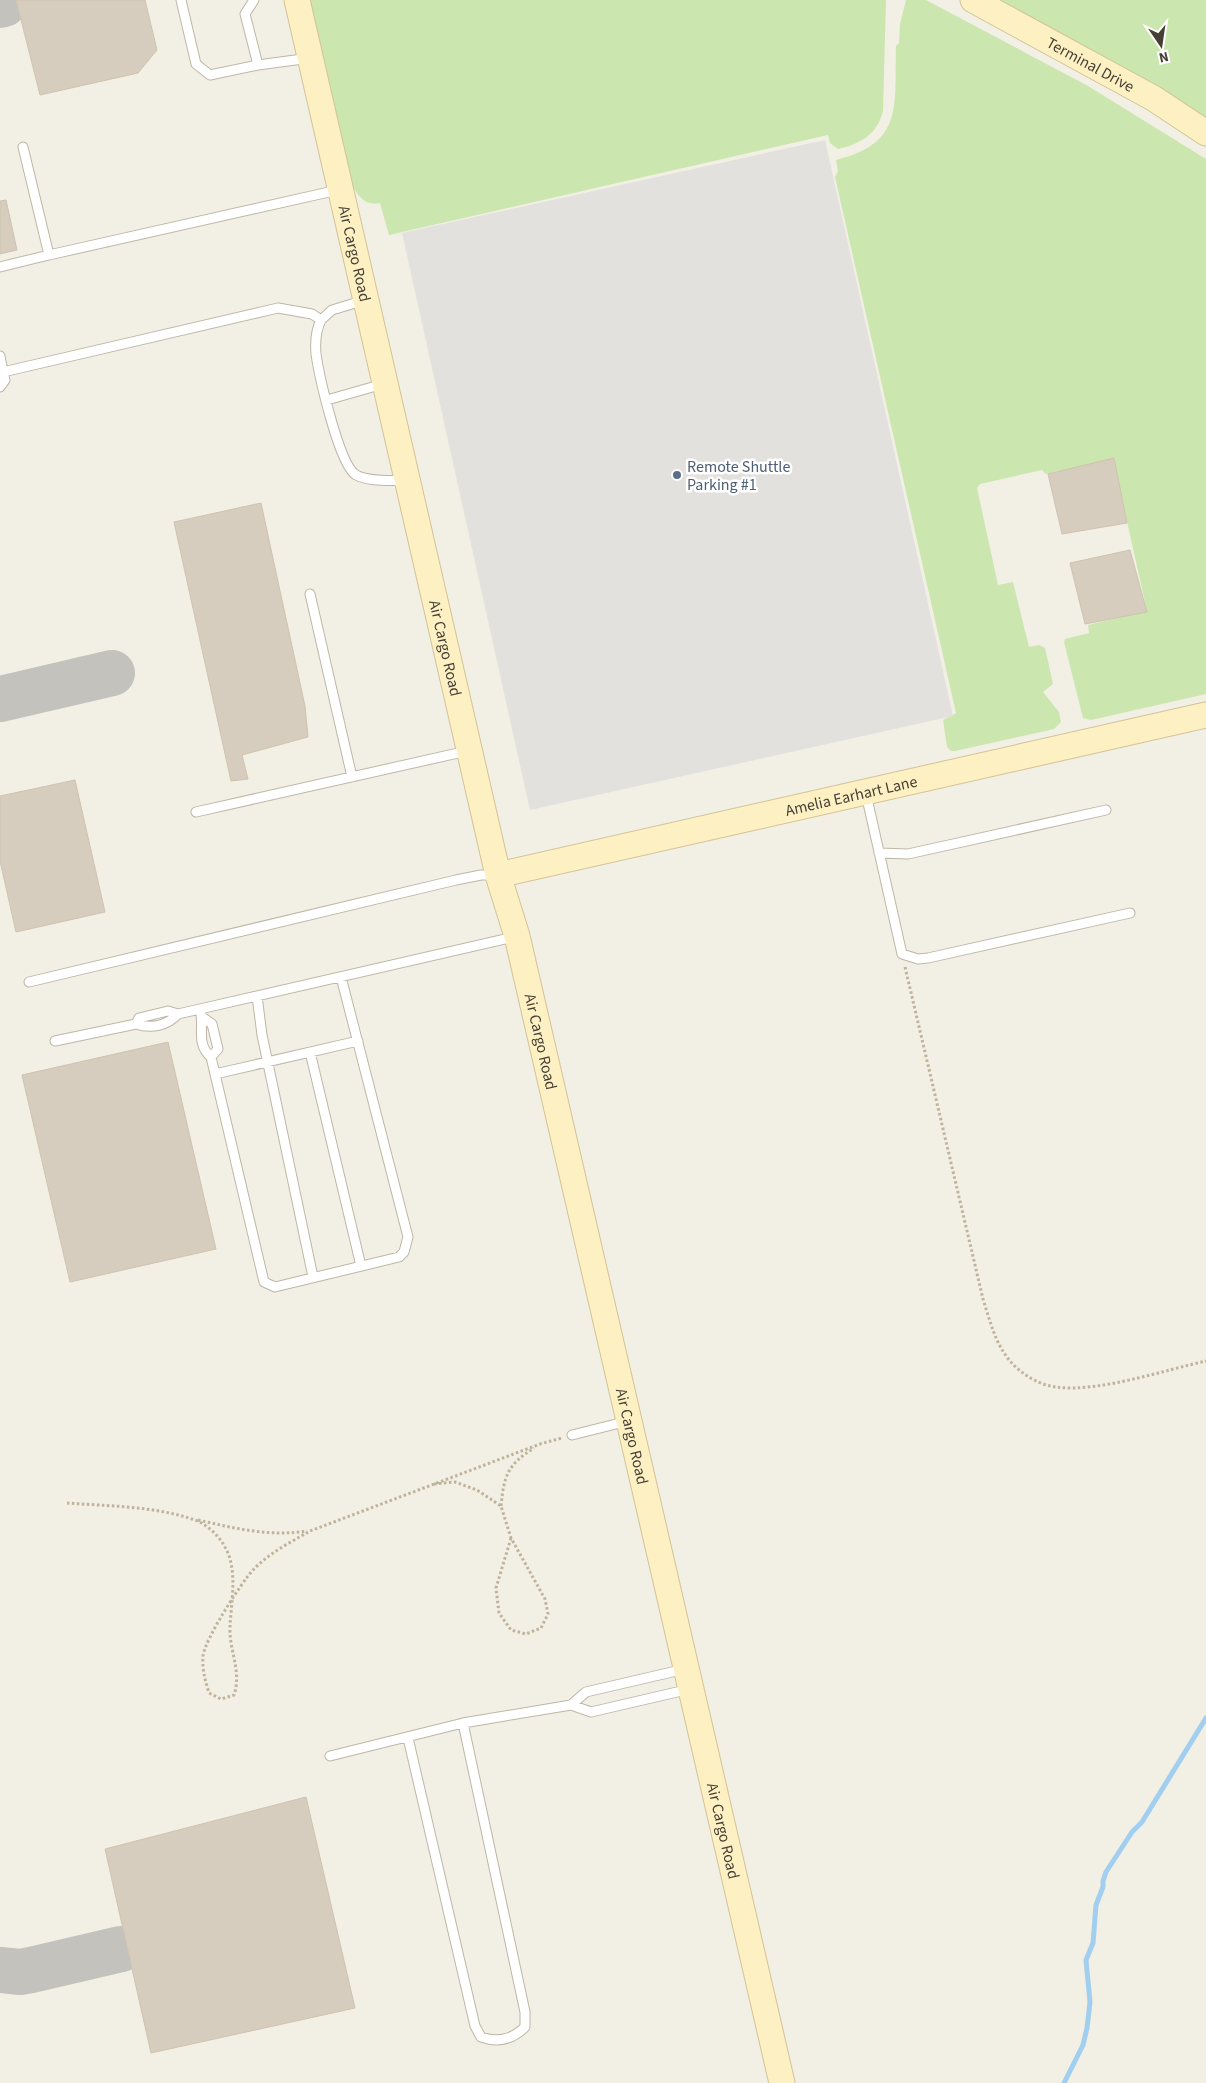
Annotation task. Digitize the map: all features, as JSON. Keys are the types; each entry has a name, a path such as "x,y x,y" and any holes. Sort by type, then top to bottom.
{"street":[{"name":"Air Cargo Road","path":"297,0 498,875 517,936 782,2083"},
{"name":"Terminal Drive","path":"973,0 1153,98 1206,133"},
{"name":"Amelia Earhart Lane","path":"498,875 1206,715"}],"lane":[{"path":"181,0 196,64 210,75 258,64 310,58"},
{"path":"254,0 245,14 258,64"},
{"path":"23,146 49,255"},
{"path":"0,267 341,189"},
{"path":"366,300 332,310 320,320 316,329 316,353 338,446 347,466 356,475 375,480 408,482"},
{"path":"4,372 278,308 312,314 320,320"},
{"path":"0,356 5,380 0,387"},
{"path":"327,400 385,383"},
{"path":"310,594 352,777"},
{"path":"196,812 470,751"},
{"path":"866,792 902,954 918,959 928,958 1130,913"},
{"path":"879,853 908,854 1106,810"},
{"path":"29,982 481,874 498,875"},
{"path":"55,1041 136,1024 139,1018 168,1011 178,1014 201,1013 257,996 517,936"},
{"path":"201,1013 199,1028 205,1052 211,1057 216,1074 264,1282 275,1287 399,1257 404,1252 408,1237 341,977"},
{"path":"257,996 267,1061 313,1277"},
{"path":"201,1013 212,1024 218,1049 211,1057"},
{"path":"216,1074 358,1041"},
{"path":"310,1052 361,1266"},
{"path":"572,1435 628,1421"},
{"path":"571,1705 586,1692 688,1679"},
{"path":"330,1756 463,1723 571,1705 591,1712 688,1679"},
{"path":"408,1738 475,2026 481,2037 495,2042 516,2036 525,2027 525,2012 463,1723"}],"path":[{"path":"902,954 983,1299 997,1342 1011,1362 1032,1379 1055,1387 1078,1388 1206,1360"},
{"path":"192,1519 208,1527 222,1542 230,1557 233,1576 232,1597 230,1630 238,1683 234,1695 221,1698 209,1693 203,1676 203,1654 232,1597 254,1569 282,1547 310,1531 429,1485 540,1444 572,1435"},
{"path":"511,1538 496,1588 499,1613 511,1630 526,1634 541,1628 548,1614 545,1599 511,1538 501,1506 503,1482 516,1459 540,1444"},
{"path":"429,1485 455,1482 477,1490 501,1506"},
{"path":"67,1503 140,1509 265,1534 289,1534 310,1531"}],"green space":[{"path":"310,0 886,0 883,111 877,126 872,132 860,141 838,149 830,143 828,135 389,235 380,203 375,204 363,200 353,186"},
{"path":"906,0 926,0 1088,86 1206,159 1206,694 1091,720 1083,718 1064,642 1065,639 1089,633 1088,625 1147,611 1113,459 1046,474 1042,470 980,484 977,488 998,585 1013,582 1029,647 1039,645 1045,648 1053,684 1043,692 1059,712 1061,722 1054,729 955,751 951,751 947,747 943,720 956,713 835,177 838,171 836,160 858,153 874,143 885,132 891,119 894,104 896,46 899,43 900,24"},
{"path":"993,0 1206,0 1206,121"}],"shaded area":[{"name":"Remote Shuttle Parking #1","path":"825,140 953,716 530,810 402,233"}],"building":[{"path":"16,0 145,0 157,50 138,73 40,95"},
{"path":"6,200 17,250 0,254 0,201"},
{"path":"1114,458 1127,523 1062,534 1048,474"},
{"path":"261,503 305,706 308,737 242,755 248,779 231,781 174,522"},
{"path":"1130,550 1147,612 1085,624 1070,563"},
{"path":"75,780 105,912 16,932 0,861 0,796"},
{"path":"168,1042 216,1249 70,1282 22,1075"},
{"path":"306,1797 355,2008 151,2053 105,1849"}],"waterway":[{"path":"1064,2083 1083,2045 1087,2028 1090,2002 1086,1960 1093,1943 1096,1905 1106,1872 1132,1832 1142,1822 1206,1718"}],"taxiway":[{"path":"0,5 4,4"},
{"path":"0,699 112,673"},
{"path":"0,1970 20,1972 121,1949"}],"place":[{"name":"Remote Shuttle Parking #1","path":"677,475"}]}
